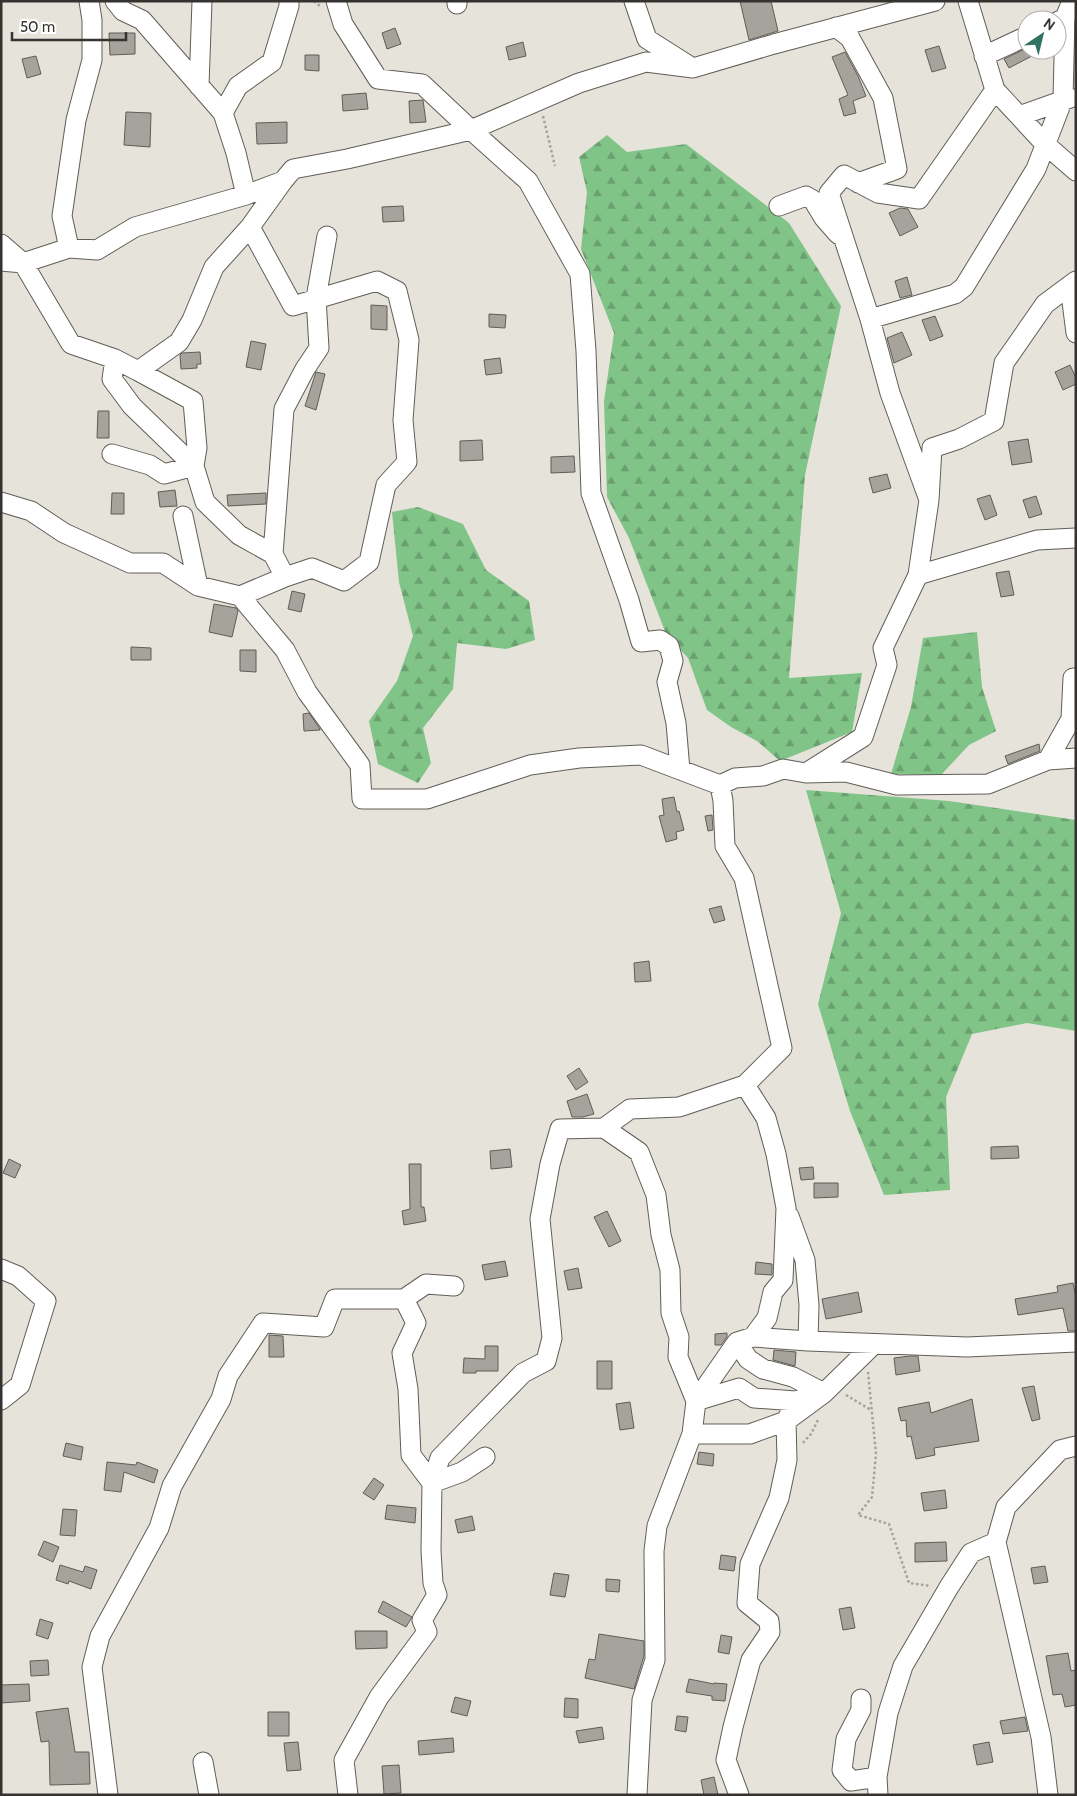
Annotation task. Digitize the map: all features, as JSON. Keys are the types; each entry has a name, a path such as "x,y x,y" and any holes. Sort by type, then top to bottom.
{"street":[{"path":"69,248 62,216 76,120 92,60 92,20 89,1"},
{"path":"115,1 123,11 142,20 223,113 236,153 246,195"},
{"path":"199,86 202,1"},
{"path":"223,113 238,86 272,62 290,6 289,1"},
{"path":"336,1 343,24 378,79 422,84 528,181 580,274 586,351 591,493 629,600 641,642 660,640 669,646 673,661 667,682 676,723 680,770"},
{"path":"634,1 647,39 694,68"},
{"path":"138,371 179,342 192,320 214,267 250,226 293,169 347,159 471,130 579,83 646,62 694,68 774,44 935,1"},
{"path":"968,1 995,90 1045,144 1076,171"},
{"path":"836,27 850,38 883,98 897,169 858,183"},
{"path":"984,56 1017,41"},
{"path":"870,319 955,294 964,287 1036,168 1045,144 1069,98 1067,56"},
{"path":"929,500 890,393 870,319 829,193 844,175 878,193 919,199 995,90"},
{"path":"1019,116 1069,98"},
{"path":"1,261 23,263 69,248 97,250 135,227 246,195 283,181"},
{"path":"779,206 806,196 813,200 824,218 845,242"},
{"path":"1,502 31,511 64,533 130,562 163,563 198,586 240,596 312,568 344,581 369,562 386,485 407,462 403,420 409,340 397,291 377,282 292,306 250,226"},
{"path":"285,577 273,554 284,408 304,369 319,348 316,298 326,236"},
{"path":"1,244 23,263 70,344 115,359 193,401 197,448 194,466 205,502 240,535 273,554"},
{"path":"1073,284 1076,333"},
{"path":"806,773 863,736 886,665 882,648 918,575 929,500 932,448 958,439 994,421 1004,363 1045,304 1073,284"},
{"path":"115,359 112,379 132,406 194,466"},
{"path":"112,454 150,464 164,474 194,466"},
{"path":"182,516 198,586"},
{"path":"918,575 1037,540 1076,538"},
{"path":"240,596 285,650 307,692 360,765 362,800 427,799 530,765 579,758 641,755 720,785 735,778 763,776 783,769 806,773 846,772 896,785 988,784 1048,760 1076,758"},
{"path":"1048,760 1071,719 1073,678 1076,678"},
{"path":"348,1795 344,1760 379,1697 427,1632 422,1620 436,1596 431,1551 432,1483 440,1458 523,1373 546,1361 552,1338 540,1219 550,1164 560,1130 604,1128 630,1109 679,1107 745,1086 782,1048 744,878 725,846 723,801 720,785"},
{"path":"745,1086 766,1118 776,1154 786,1208 806,1260 809,1305 808,1341"},
{"path":"604,1128 638,1152 656,1195 661,1235 670,1270 671,1313 678,1337 678,1357 696,1400 692,1434 657,1526 654,1551 655,1660 642,1700 636,1795"},
{"path":"696,1400 745,1339 767,1318 773,1292 783,1280 786,1208"},
{"path":"1,1269 18,1276 46,1301 20,1385 1,1400"},
{"path":"108,1795 92,1667 100,1636 159,1528 172,1486 221,1399 228,1376 263,1323 324,1327 335,1299 404,1299 426,1284 454,1286"},
{"path":"404,1299 416,1323 402,1353 408,1389 411,1455 432,1483"},
{"path":"745,1339 967,1347 1076,1342"},
{"path":"745,1339 748,1359 763,1369 793,1377 824,1392"},
{"path":"692,1434 750,1434 786,1421 824,1392 874,1344"},
{"path":"696,1400 739,1388 754,1398 796,1402 824,1392"},
{"path":"739,1795 726,1760 751,1660 770,1632 769,1621 747,1603 750,1564 779,1498 787,1460 786,1421 796,1402"},
{"path":"1048,1795 1041,1737 996,1542 1006,1507 1060,1450 1076,1446"},
{"path":"432,1483 462,1472 485,1457"},
{"path":"861,1699 861,1710 846,1738 842,1770 851,1780 878,1786 888,1713 903,1666 948,1587 971,1553 996,1542"},
{"path":"203,1762 209,1795"}],"path":[{"path":"539,100 555,166"},
{"path":"874,1344 868,1368 876,1454 872,1497 858,1515 889,1524 909,1583 948,1587"},
{"path":"787,1460 811,1434 826,1404 824,1392 845,1395 871,1410"}],"green space":[{"path":"607,135 627,152 686,144 789,223 841,306 805,475 789,678 862,673 852,732 780,761 757,741 731,727 707,710 688,658 666,634 629,538 607,497 604,401 614,333 581,249 587,192 579,157"},
{"path":"418,507 463,524 486,570 529,601 535,640 506,649 457,643 453,689 423,728 431,763 418,783 378,764 369,721 397,681 413,636 399,582 392,512"},
{"path":"977,632 982,687 996,731 969,745 941,775 891,774 911,707 923,638"},
{"path":"806,790 949,801 1076,820 1076,1031 1027,1023 972,1034 946,1097 950,1190 884,1195 850,1111 818,1004 841,913"}],"building":[{"path":"740,1 771,1 778,31 749,40"},
{"path":"395,28 401,44 387,49 382,33"},
{"path":"109,33 135,33 135,54 110,55"},
{"path":"523,42 526,56 509,60 506,47"},
{"path":"939,46 946,68 932,72 925,50"},
{"path":"845,52 866,96 853,101 856,113 844,116 839,99 848,95 832,57"},
{"path":"1017,53 1017,60 1024,60 1009,68 1004,59"},
{"path":"305,55 319,55 319,71 305,70"},
{"path":"36,56 41,74 27,78 22,59"},
{"path":"366,93 368,109 343,111 342,95"},
{"path":"423,100 426,122 410,123 409,101"},
{"path":"126,112 151,113 150,147 124,145"},
{"path":"287,122 287,143 257,144 256,123"},
{"path":"403,206 404,221 383,222 382,207"},
{"path":"900,208 908,209 918,227 900,236 889,213"},
{"path":"907,277 912,295 900,298 895,281"},
{"path":"371,305 387,306 387,330 371,329"},
{"path":"489,314 506,315 505,328 489,327"},
{"path":"935,316 943,336 930,341 922,320"},
{"path":"902,332 912,355 894,363 887,338"},
{"path":"251,341 266,344 261,370 246,367"},
{"path":"200,352 201,364 197,364 197,368 181,369 180,355 182,353"},
{"path":"500,358 502,373 486,375 484,360"},
{"path":"1070,365 1076,378 1076,384 1063,390 1055,372"},
{"path":"316,372 325,374 316,410 305,406"},
{"path":"98,411 109,411 109,438 97,438"},
{"path":"1028,439 1032,462 1012,465 1008,442"},
{"path":"482,440 483,460 460,461 460,441"},
{"path":"574,456 575,472 551,473 551,457"},
{"path":"887,474 891,488 873,493 869,478"},
{"path":"175,490 177,506 160,507 158,492"},
{"path":"112,493 124,493 124,514 111,514"},
{"path":"266,493 266,504 228,506 227,495"},
{"path":"990,495 997,515 985,520 977,499"},
{"path":"1036,496 1042,514 1029,518 1023,500"},
{"path":"1009,571 1014,595 1001,597 996,573"},
{"path":"292,591 305,594 301,612 288,609"},
{"path":"214,604 236,608 238,611 232,637 209,632"},
{"path":"131,647 151,648 151,660 131,660"},
{"path":"240,650 256,650 256,672 240,671"},
{"path":"309,713 320,730 304,731 303,714"},
{"path":"1039,744 1040,751 1008,764 1005,756"},
{"path":"674,797 684,830 676,832 677,839 666,842 659,816 664,815 662,799"},
{"path":"712,815 713,830 708,831 705,816"},
{"path":"721,906 725,920 714,923 709,909"},
{"path":"649,961 651,981 635,982 634,963"},
{"path":"579,1068 588,1082 576,1090 567,1076"},
{"path":"587,1094 594,1114 572,1117 567,1101"},
{"path":"1018,1146 1019,1158 991,1159 991,1147"},
{"path":"510,1149 512,1167 491,1169 490,1151"},
{"path":"9,1159 21,1165 15,1178 3,1173"},
{"path":"409,1164 421,1164 421,1207 424,1207 426,1221 404,1225 402,1211 410,1209"},
{"path":"813,1167 814,1179 801,1180 799,1168"},
{"path":"814,1183 838,1183 838,1197 814,1198"},
{"path":"607,1211 621,1241 609,1247 594,1217"},
{"path":"505,1261 508,1276 485,1280 482,1265"},
{"path":"756,1262 772,1264 772,1275 755,1274"},
{"path":"578,1268 582,1288 568,1290 564,1271"},
{"path":"1073,1283 1076,1298 1076,1331 1068,1331 1063,1308 1018,1315 1015,1299 1058,1292 1057,1286"},
{"path":"858,1292 862,1312 826,1319 822,1299"},
{"path":"727,1333 727,1337 721,1345 715,1345 715,1334"},
{"path":"269,1335 283,1336 284,1357 269,1357"},
{"path":"485,1346 498,1346 498,1371 463,1373 464,1358 485,1359"},
{"path":"774,1350 796,1352 795,1366 773,1360"},
{"path":"918,1356 920,1371 896,1375 894,1358"},
{"path":"597,1361 612,1361 612,1389 597,1389"},
{"path":"1034,1386 1040,1419 1032,1421 1022,1388"},
{"path":"972,1399 979,1441 934,1448 935,1455 916,1459 911,1436 907,1437 906,1420 901,1421 898,1408 929,1402 931,1413"},
{"path":"630,1402 634,1428 620,1430 616,1404"},
{"path":"66,1443 83,1447 81,1460 63,1456"},
{"path":"699,1452 714,1454 713,1466 697,1464"},
{"path":"107,1462 136,1465 137,1462 158,1470 154,1483 124,1472 121,1492 104,1490"},
{"path":"374,1478 384,1485 374,1500 363,1493"},
{"path":"945,1490 947,1508 924,1511 921,1493"},
{"path":"387,1505 416,1508 415,1523 385,1519"},
{"path":"63,1509 77,1510 75,1536 60,1535"},
{"path":"472,1516 475,1530 458,1533 455,1520"},
{"path":"44,1541 59,1547 53,1562 38,1555"},
{"path":"946,1542 947,1561 915,1562 915,1543"},
{"path":"721,1555 736,1557 734,1571 719,1569"},
{"path":"60,1565 83,1572 85,1566 97,1570 91,1589 69,1581 68,1584 56,1580"},
{"path":"1045,1566 1048,1582 1034,1584 1031,1568"},
{"path":"554,1573 569,1575 565,1597 550,1595"},
{"path":"606,1579 620,1580 619,1592 606,1591"},
{"path":"383,1601 412,1617 406,1627 378,1612"},
{"path":"851,1607 855,1628 843,1630 839,1609"},
{"path":"40,1619 53,1623 48,1639 36,1635"},
{"path":"355,1631 387,1631 387,1648 356,1649"},
{"path":"599,1634 644,1641 644,1656 634,1689 585,1678 589,1659 595,1660"},
{"path":"721,1635 732,1637 729,1654 718,1652"},
{"path":"1068,1653 1071,1671 1076,1670 1076,1705 1065,1707 1062,1694 1053,1695 1046,1656"},
{"path":"48,1660 49,1675 31,1676 30,1661"},
{"path":"689,1679 714,1684 727,1684 725,1701 712,1700 712,1696 686,1692"},
{"path":"29,1684 30,1701 1,1703 1,1685"},
{"path":"455,1697 471,1701 467,1716 451,1712"},
{"path":"565,1698 578,1699 578,1718 564,1717"},
{"path":"68,1708 75,1752 89,1752 90,1784 50,1785 49,1741 41,1742 36,1712"},
{"path":"268,1712 289,1712 289,1736 268,1736"},
{"path":"677,1716 688,1717 686,1732 675,1730"},
{"path":"1025,1717 1028,1731 1003,1734 1000,1721"},
{"path":"602,1727 604,1739 579,1743 576,1731"},
{"path":"453,1738 454,1752 419,1755 418,1741"},
{"path":"298,1742 301,1770 287,1771 284,1743"},
{"path":"989,1742 993,1762 977,1765 973,1745"},
{"path":"399,1765 401,1793 384,1794 382,1766"},
{"path":"714,1777 718,1795 704,1795 701,1780"}]}
